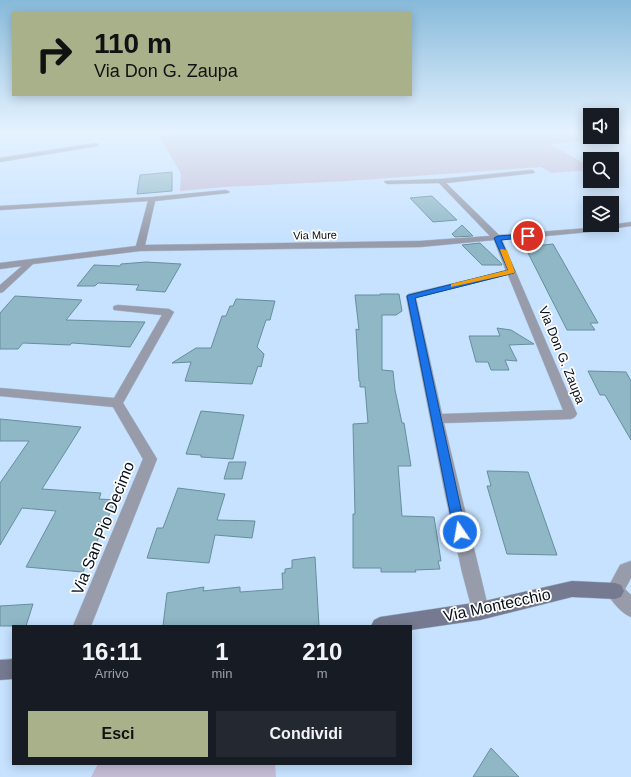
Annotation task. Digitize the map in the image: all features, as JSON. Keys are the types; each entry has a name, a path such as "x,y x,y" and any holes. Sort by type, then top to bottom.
{"street":[{"path":"387,182 441,181 532,172"},
{"path":"441,181 498,238"},
{"path":"0,208 226,192"},
{"path":"140,248 152,198"},
{"name":"Via Mure","path":"0,266 140,248 420,244 589,230 631,224"},
{"name":"Via Don G. Zaupa","path":"436,419 571,414 498,238"},
{"path":"0,290 30,262"},
{"path":"480,611 463,546 411,296 512,272"},
{"path":"0,392 117,403 169,312 118,308"},
{"name":"Via San Pio Decimo","path":"82,625 150,459 117,403"},
{"path":"631,568 626,571 615,591 631,608"},
{"name":"Via Montecchio","path":"387,625 480,611 572,589 615,591"},
{"path":"0,670 12,669"}],"shaded area":[{"path":"177,167 537,167 347,181 224,187 180,191 181,174"},
{"path":"541,167 583,167 583,171 552,173"},
{"path":"97,765 275,765 276,777 91,777"}],"building":[{"path":"172,172 172,191 137,194 140,175"},
{"path":"432,196 457,220 433,222 410,198"},
{"path":"462,225 473,236 455,237 452,234"},
{"path":"480,243 502,265 482,265 462,245"},
{"path":"553,244 598,323 590,323 595,330 567,330 525,247"},
{"path":"146,262 181,264 165,292 136,290 139,285 98,283 95,286 77,286 94,265 120,266 121,264"},
{"path":"399,294 402,311 396,315 382,315 382,370 393,371 395,390 402,423 404,423 411,466 398,466 402,516 434,517 441,561 438,561 440,569 415,570 416,572 381,572 381,568 353,568 353,514 355,514 353,424 368,423 365,387 360,387 359,381 356,329 359,330 355,295"},
{"path":"15,296 82,300 66,320 145,322 130,347 72,343 70,345 23,343 18,349 0,349 0,313"},
{"path":"236,299 275,301 270,320 266,320 257,347 264,354 261,367 258,366 252,384 185,381 191,362 172,363 196,348 211,348 222,316 226,316 230,306 233,306"},
{"path":"497,328 511,330 534,344 509,345 517,361 505,360 509,370 491,370 488,362 476,362 469,336 500,336"},
{"path":"588,371 626,372 631,381 631,440 605,395 600,395"},
{"path":"201,411 244,415 233,459 201,457 201,455 186,454"},
{"path":"0,419 81,427 42,489 101,493 99,499 116,500 83,572 26,567 56,511 22,508 0,545 0,483 29,441 0,441"},
{"path":"229,462 246,462 242,479 224,479"},
{"path":"487,471 528,472 557,555 507,554 487,486 491,486"},
{"path":"178,488 225,494 217,520 255,521 252,538 215,535 209,563 147,558 157,528 163,528"},
{"path":"315,557 319,625 163,625 167,593 204,587 203,591 240,587 240,592 283,589 282,573 285,573 285,569 292,568 292,560"},
{"path":"33,604 26,625 12,626 0,626 0,606"},
{"path":"491,748 519,777 473,777"}],"slow traffic":[{"path":"454,286 512,272 503,250"}],"route":[{"path":"460,532 411,296 512,272 498,238 528,236"}]}
